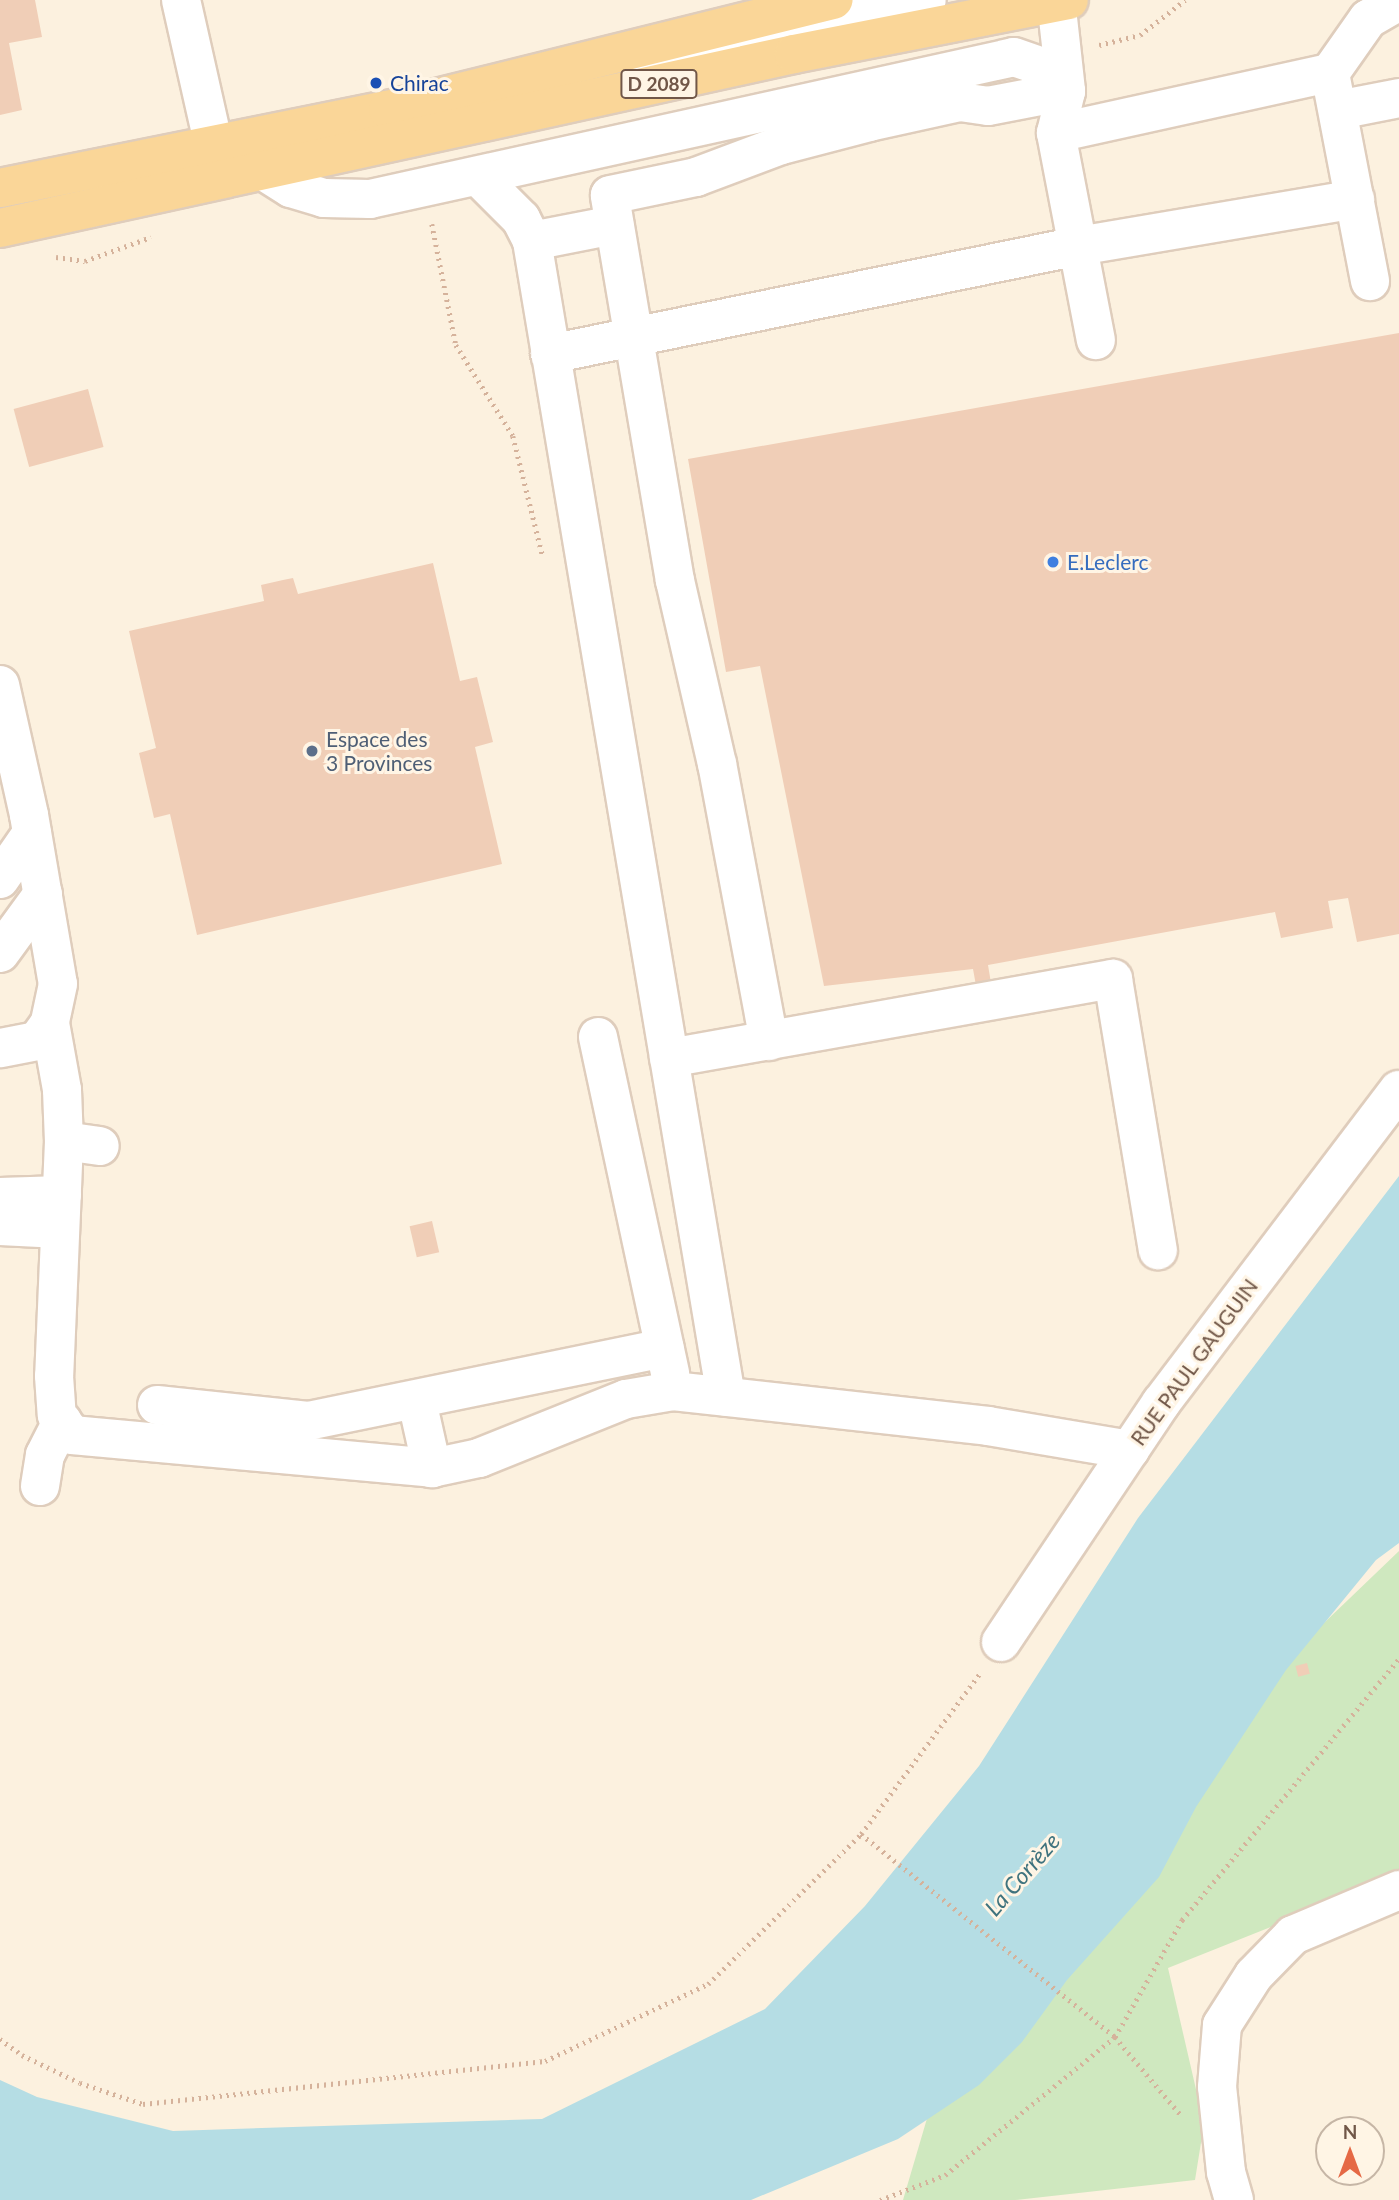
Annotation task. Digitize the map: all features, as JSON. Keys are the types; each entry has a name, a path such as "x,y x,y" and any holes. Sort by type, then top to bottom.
{"main road":[{"name":"D 2089","path":"0,188 213,142 388,110 834,0"},
{"name":"D 2089","path":"0,228 601,96 1061,1"}],"street":[{"path":"175,189 213,142 181,0"},
{"path":"601,96 667,64 927,0"},
{"path":"1061,1 1066,91 1056,133 1096,340"},
{"path":"1056,133 1330,73 1368,19 1399,1"},
{"path":"262,170 291,188 324,198 370,199 480,178 1014,57 1043,67 1066,91"},
{"path":"1330,73 1370,281"},
{"path":"769,1041 717,764 675,581 610,195 696,177 781,145 869,122 960,102 988,106 1066,91"},
{"path":"1338,110 1399,98"},
{"path":"480,178 521,219 532,241 726,1397"},
{"path":"550,354 1078,246 1355,199"},
{"path":"532,241 614,225"},
{"path":"0,685 32,833 58,984 50,1023 62,1090 82,1144 61,1212 54,1376 62,1421 72,1435 432,1468 479,1458 626,1399 673,1391 1001,1428 1130,1450"},
{"path":"0,879 32,833"},
{"path":"0,953 43,894"},
{"path":"669,1058 1113,979 1158,1251"},
{"path":"0,1048 37,1041 50,1023"},
{"path":"598,1037 673,1391"},
{"name":"RUE PAUL GAUGUIN","path":"1001,1642 1130,1450 1399,1090"},
{"path":"0,1197 61,1212"},
{"path":"0,1226 61,1212"},
{"path":"157,1405 308,1421 417,1401 665,1348"},
{"path":"417,1401 432,1468"},
{"path":"40,1486 45,1455 62,1421"},
{"path":"1234,2200 1226,2172 1217,2087 1222,2025 1254,1975 1293,1935 1399,1890"}],"path":[{"path":"429,210 456,345 513,436 544,563"},
{"path":"0,2039 22,2055 80,2083 143,2104 545,2061 708,1984 861,1834 936,1738 1001,1642"},
{"path":"880,2200 945,2175 1115,2037 1182,1920 1399,1659"},
{"path":"861,1834 1115,2037 1185,2121"}],"green space":[{"path":"1399,1551 1399,1876 1168,1968 1204,2124 1195,2180 1015,2200 903,2200 974,1959"}],"water":[{"name":"La Corrèze","path":"1399,1176 1399,1543 1376,1560 1286,1670 1196,1807 1159,1877 1067,1980 1022,2042 979,2085 898,2139 751,2200 0,2200 0,2080 37,2097 173,2131 542,2119 765,2009 865,1906 979,1766 1138,1518"}],"building":[{"path":"0,0 35,0 42,37 9,43 22,110 0,115"},
{"name":"E.Leclerc","path":"1399,333 1399,934 1357,942 1348,898 1328,901 1333,928 1281,938 1275,912 988,965 992,989 977,991 973,969 824,986 760,666 726,672 688,459"},
{"path":"88,389 104,447 29,467 14,409"},
{"name":"Espace des 3 Provinces","path":"433,563 460,681 477,677 493,742 475,747 502,864 197,935 170,814 154,818 139,753 156,748 129,631 264,601 261,585 283,580 293,578 298,594"},
{"path":"432,1221 439,1252 417,1257 410,1226"},
{"path":"1307,1663 1310,1674 1298,1677 1295,1666"}],"place":[{"name":"Chirac","path":"376,83"},
{"name":"E.Leclerc","path":"1053,562"},
{"name":"Espace des 3 Provinces","path":"312,751"}]}
